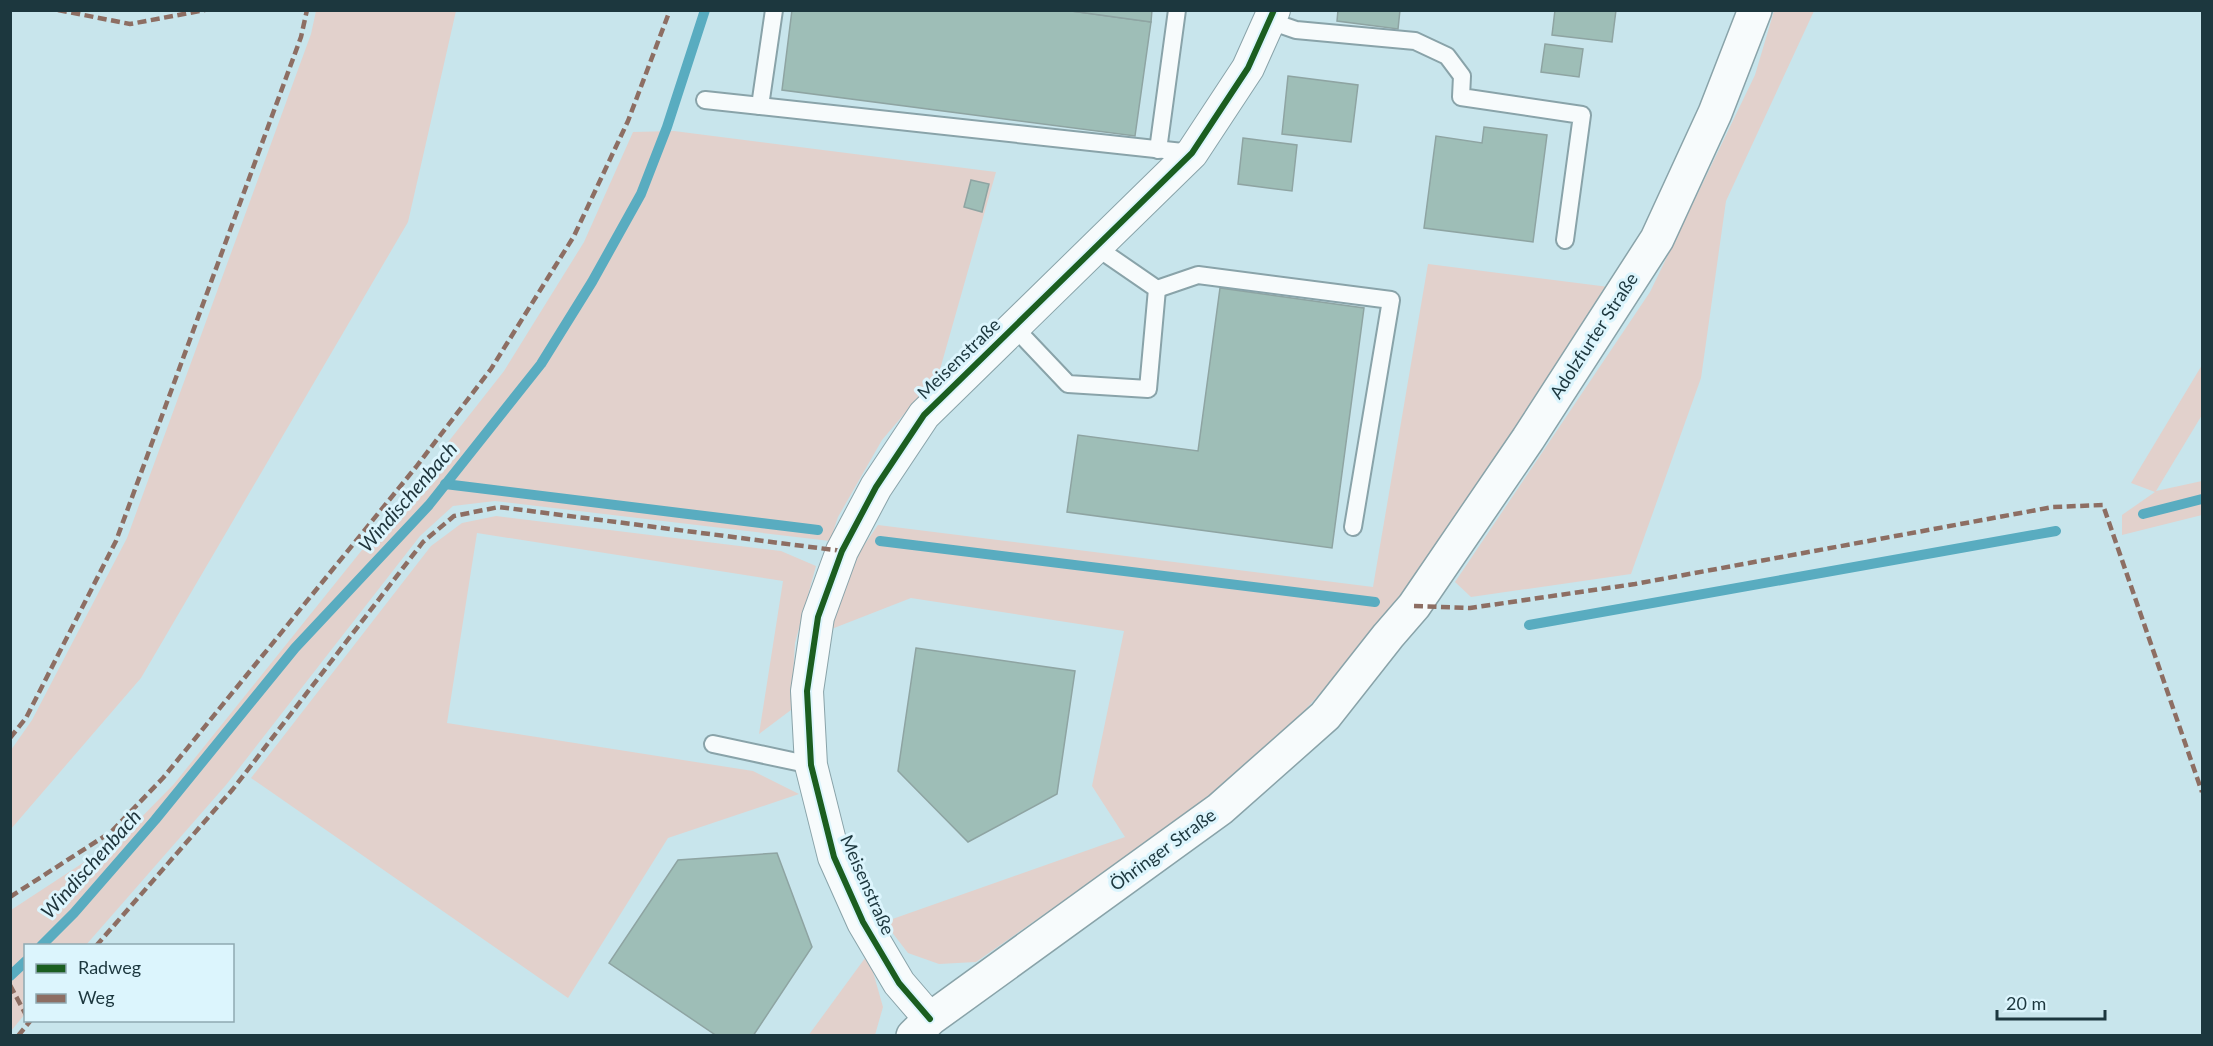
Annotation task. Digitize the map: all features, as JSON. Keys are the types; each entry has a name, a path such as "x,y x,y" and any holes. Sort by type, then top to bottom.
{"main road":[{"name":"Adolzfurter Straße","path":"1388,636 1414,606 1528,439 1657,239 1715,113 1755,10"},
{"name":"Öhringer Straße","path":"922,1028 1220,809 1325,716 1388,636"}],"street":[{"name":"Meisenstraße","path":"922,1028 863,921 834,857 811,765 807,691 818,617 842,551 876,487 924,415 1192,153 1248,68 1272,16"}],"lane":[{"path":"760,106 774,10"},
{"path":"1158,150 1177,10"},
{"path":"1272,16 1296,30 1415,41 1448,56 1462,76 1461,97 1582,115 1565,240"},
{"path":"705,100 1192,153"},
{"path":"1096,247 1157,289"},
{"path":"1157,289 1198,276 1390,300 1353,527"},
{"path":"1014,327 1068,384 1148,389 1157,289"},
{"path":"713,744 811,765"}],"shaded area":[{"path":"316,11 456,11 408,222 141,678 11,829 11,750 32,720 127,538 311,34"},
{"path":"1774,11 1814,11 1726,201 1701,378 1631,574 1471,597 1455,582 1650,292 1755,75"},
{"path":"674,131 996,172 939,373 882,440 838,517 830,541 495,501 453,506 420,536 226,785 87,944 24,944 24,1015 11,1031 11,910 121,838 174,784 423,474 504,371 584,242 633,132"},
{"path":"1428,264 1609,287 1395,611 1295,721 1191,812 976,962 939,964 908,953 884,922 1125,837 1092,786 1124,631 911,598 829,630 860,551 878,525 1373,587"},
{"path":"2202,365 2202,415 2156,491 2202,481 2202,515 2122,535 2122,515 2155,492 2131,483"},
{"path":"496,516 781,551 816,566 795,643 791,710 759,734 783,581 477,533 447,723 753,771 799,794 668,838 568,998 251,778 431,546 462,523"},
{"path":"868,954 883,1007 875,1035 808,1036"}],"building":[{"path":"792,10 1064,10 1151,22 1135,136 782,90"},
{"path":"1064,10 1152,10 1151,22"},
{"path":"1338,10 1400,10 1398,29 1337,21"},
{"path":"1555,10 1616,10 1612,42 1552,35"},
{"path":"1545,44 1583,49 1579,77 1541,72"},
{"path":"1288,76 1358,85 1351,142 1282,134"},
{"path":"1484,127 1547,135 1533,242 1424,228 1436,136 1482,143"},
{"path":"1243,138 1297,145 1292,191 1238,184"},
{"path":"971,180 989,184 982,212 964,207"},
{"path":"1220,288 1364,308 1332,548 1067,512 1078,435 1198,451"},
{"path":"916,648 1075,671 1057,794 968,842 898,771"},
{"path":"777,853 812,947 753,1036 717,1036 609,963 678,860"}],"waterway":[{"name":"Windischenbach","path":"43,944 74,913 155,820 295,648 429,505 541,364 592,282 641,194 667,127 705,10"},
{"path":"445,484 818,530"},
{"path":"2143,514 2202,499"},
{"path":"1529,625 2056,531"},
{"path":"880,541 1375,602"},
{"name":"Windischenbach","path":"10,976 24,963"}],"marked path":[{"path":"58,10 130,24 205,10"},
{"path":"10,738 26,718 116,541 301,37 307,10"},
{"path":"10,897 111,832 163,778 416,467 491,369 574,236 628,121 670,10"},
{"path":"1414,606 1470,608 1635,584 2053,507 2103,505 2202,792"},
{"path":"98,944 233,789 423,542 454,516 499,507 842,551"},
{"path":"10,985 24,1011"},
{"path":"18,1036 29,1022"}],"cycle path":[{"path":"930,1019 899,983 863,922 834,857 811,765 807,691 818,617 842,551 876,487 924,415 1192,153 1248,68 1274,10"}]}
